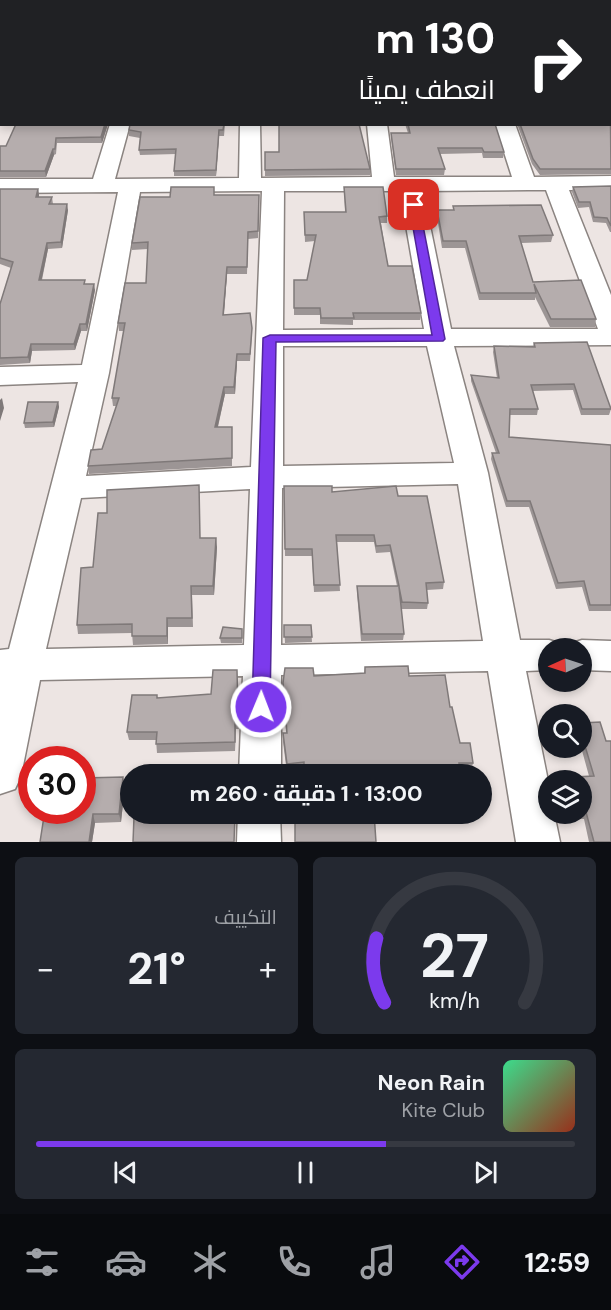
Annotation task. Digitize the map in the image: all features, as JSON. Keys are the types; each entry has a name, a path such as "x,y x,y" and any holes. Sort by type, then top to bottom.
{"street":[{"path":"0,776 12,664 68,488 95,374 116,186 120,126"},
{"path":"250,126 262,184 270,338 260,764"},
{"path":"378,126 397,183 472,473 538,842"},
{"path":"506,126 526,184"},
{"path":"0,186 611,183"},
{"path":"555,184 611,328"},
{"path":"270,338 611,337"},
{"path":"0,375 95,374"},
{"path":"68,488 268,477 472,473"},
{"path":"12,664 262,662 538,655"},
{"path":"592,655 611,656"},
{"path":"259,824 259,842"}],"building":[{"path":"15,126 104,126 101,137 56,138 55,149 53,149 45,171 0,171 0,146 6,146"},
{"path":"130,126 224,126 223,130 219,130 216,170 174,171 176,149 139,150 141,132 129,130"},
{"path":"279,126 359,126 370,169 265,170 265,152 279,152"},
{"path":"408,126 496,126 504,152 484,152 482,148 438,148 445,169 396,169 391,133 410,133"},
{"path":"521,126 610,126 611,169 540,169 533,159"},
{"path":"611,186 611,226 607,218 594,217 590,202 579,202 573,187"},
{"path":"171,187 214,187 214,195 259,195 258,231 248,232 247,267 227,267 223,315 250,313 252,328 250,354 237,354 234,387 224,387 215,427 232,427 232,458 88,466 91,450 102,449 119,398 112,398 125,323 118,323 125,283 146,283 148,242 132,243 140,197 170,197"},
{"path":"344,187 383,187 387,216 379,217 388,266 412,266 421,313 353,313 354,318 321,318 320,308 294,308 294,280 307,280 316,235 305,235 304,212 346,212"},
{"path":"0,189 38,189 36,197 52,197 49,204 67,204 61,242 47,243 39,280 85,280 84,284 94,284 86,324 80,324 74,344 31,344 28,357 0,358 0,304 13,262 0,258"},
{"path":"541,205 553,235 519,236 533,282 581,280 596,319 551,319 534,284 536,293 480,293 466,241 443,241 437,210 454,210 453,206"},
{"path":"587,342 611,409 582,409 574,384 531,385 538,409 510,409 509,437 611,445 611,605 590,605 584,581 558,583 530,501 507,501 492,453 499,453 471,375 499,378 494,346 535,347 534,343"},
{"path":"28,402 58,402 53,422 24,423"},
{"path":"199,485 200,538 216,538 213,586 191,586 192,618 167,618 167,636 132,636 132,624 77,625 81,568 93,567 98,513 107,513 107,490"},
{"path":"284,486 332,486 332,492 396,486 398,496 427,496 444,582 426,583 428,603 402,602 399,587 404,634 362,634 357,586 399,586 390,545 376,546 374,535 336,535 340,585 314,585 312,549 285,549"},
{"path":"284,625 311,625 312,637 284,637"},
{"path":"223,627 242,629 242,638 220,638"},
{"path":"408,666 409,676 445,675 450,707 452,707 460,743 470,743 473,763 304,764 304,762 287,764 283,733 287,733 283,683 285,668 313,668 314,676 365,673 365,667"},
{"path":"213,670 237,670 238,720 235,721 235,742 156,744 157,732 127,732 132,695 157,695 157,698 211,694"},
{"path":"592,722 600,722 606,741 611,741 611,842 594,842 589,824 592,824 592,776 594,776 589,758 592,758"},
{"path":"120,777 119,814 96,814 96,778"},
{"path":"43,824 92,824 89,842 40,842"},
{"path":"134,824 235,824 234,842 133,842"},
{"path":"295,824 375,824 376,842 295,842"}],"route":[{"path":"261,707 270,338 439,339 414,205"}]}
